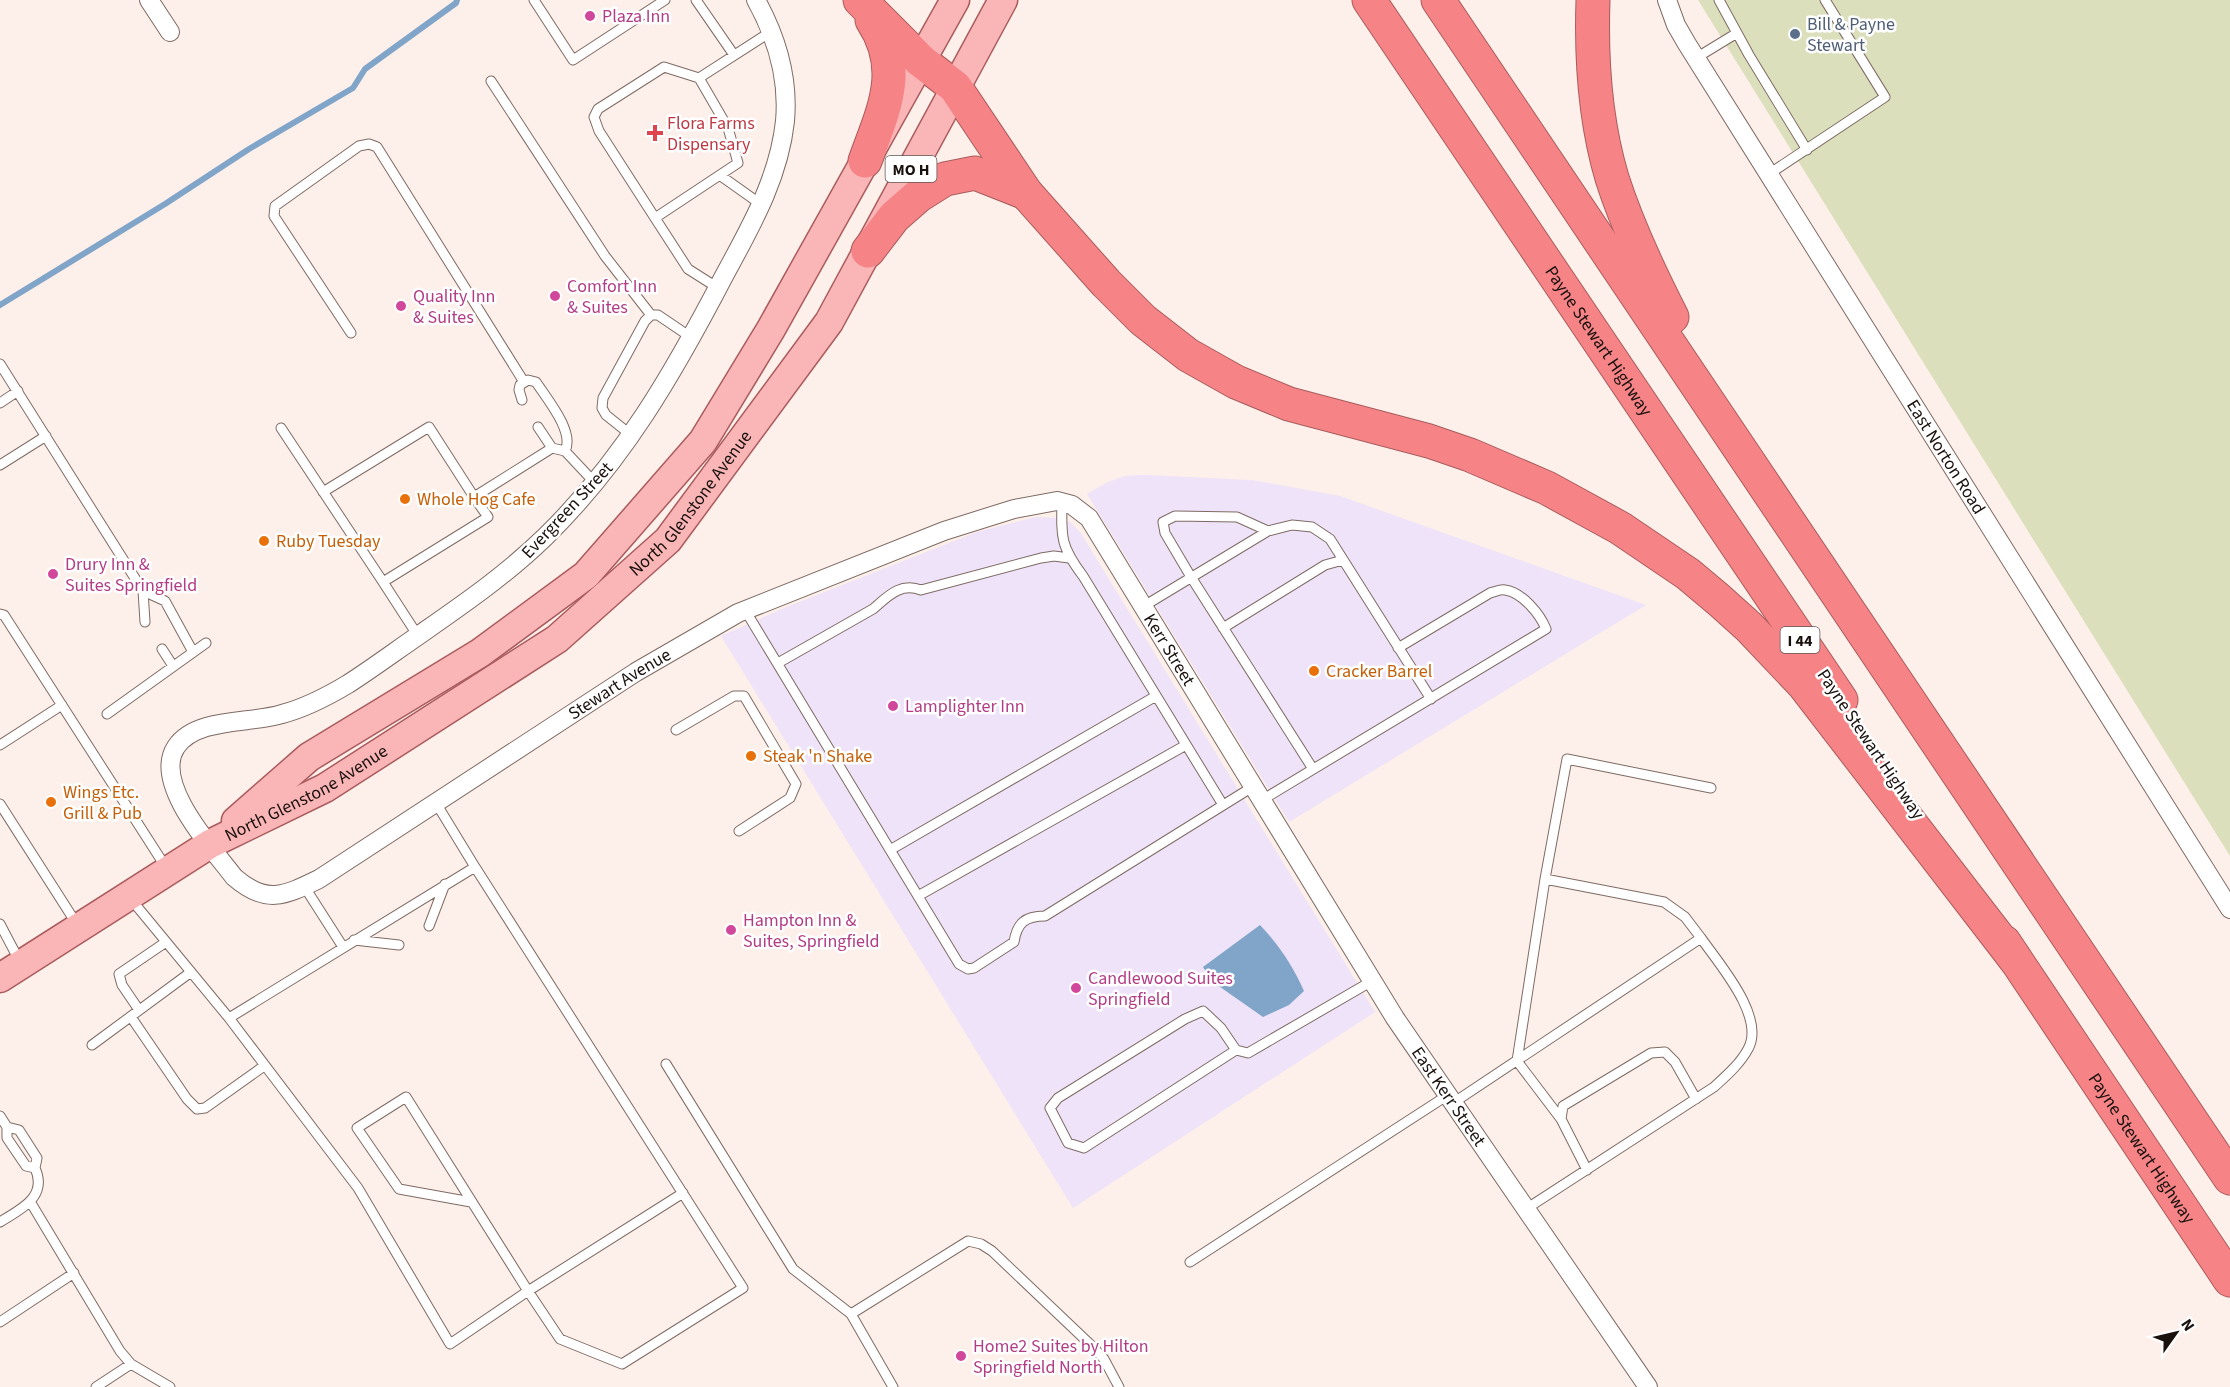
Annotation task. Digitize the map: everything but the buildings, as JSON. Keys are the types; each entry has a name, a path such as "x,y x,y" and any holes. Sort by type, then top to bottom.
{"highway":[{"path":"860,0 921,61 955,87 1026,193 1124,303 1165,339 1211,369 1289,404 1418,438 1509,471 1585,507 1688,574 1749,627 1804,685 2015,959"},
{"path":"860,0 875,24 889,56 887,98 865,161"},
{"name":"Payne Stewart Highway","path":"1370,0 2230,1280"},
{"path":"1438,0 2230,1178"},
{"path":"1593,0 1594,74 1598,108 1611,175 1623,207 1666,307 1690,355 1743,450 1806,546"},
{"path":"868,250 894,217 918,196 945,179 975,173 1026,193"}],"main road":[{"name":"North Glenstone Avenue","path":"210,844 309,757 480,653 586,575 704,441 771,329 955,0"},
{"name":"North Glenstone Avenue","path":"10,971 210,844 325,788 557,639 668,540 829,322 1004,0"}],"street":[{"path":"149,0 170,32"},
{"name":"Evergreen Street","path":"210,844 181,804 172,785 171,758 183,739 205,727 264,718 304,706 345,686 483,591 526,555 566,516 631,435 662,391 762,205 777,162 785,119 784,77 772,31 756,0"},
{"name":"East Norton Road","path":"1667,0 1676,25 1696,58 2230,909"},
{"name":"Stewart Avenue","path":"210,844 234,877 252,890 268,896 280,895 304,886 436,803 646,665 719,622 979,518 1048,501 1067,503"},
{"name":"Kerr Street","path":"1067,503 1089,518 1258,793"},
{"name":"East Kerr Street","path":"1258,793 1372,981 1450,1099 1648,1387"}],"lane":[{"path":"534,0 573,60 665,0"},
{"path":"696,0 734,55"},
{"path":"1719,0 1807,150"},
{"path":"1769,174 1885,97 1825,0"},
{"path":"699,78 772,31"},
{"path":"1696,58 1737,33"},
{"path":"656,218 738,163 728,128 699,78 664,67 598,109 594,117 599,131 688,269 718,288"},
{"path":"491,81 605,256 651,315"},
{"path":"351,333 274,216 274,206 359,146 369,144 377,147 524,382"},
{"path":"721,176 762,205"},
{"path":"631,435 606,415 602,408 603,398 645,321 651,315 658,315 692,338"},
{"path":"0,364 143,591 145,622"},
{"path":"522,400 520,385 528,380 536,382 562,423 569,444 565,451"},
{"path":"0,403 18,392"},
{"path":"323,492 429,427 488,517 382,582"},
{"path":"538,427 552,448 565,451 594,483"},
{"path":"281,428 418,636"},
{"path":"0,465 46,436"},
{"path":"474,497 552,448"},
{"path":"1067,503 1061,531 1069,558 1083,576 1223,805"},
{"path":"1268,531 1237,518 1175,516 1163,522 1165,533 1191,577 1313,769"},
{"path":"1144,606 1268,531 1292,525 1312,527 1330,539 1431,699"},
{"path":"778,663 873,609 884,598 904,587 921,590 1041,558 1054,556 1069,558"},
{"path":"1223,628 1325,565 1343,560"},
{"path":"745,610 959,964 968,969 974,968 1014,942 1021,921 1029,917 1045,916 1223,805 1258,793 1313,769 1546,630 1542,619 1518,594 1503,590 1490,593 1398,648"},
{"path":"143,591 165,601 194,652"},
{"path":"0,614 4,615 168,871"},
{"path":"107,714 206,643"},
{"path":"162,648 173,666"},
{"path":"676,730 734,696 744,696 796,784 790,798 739,831"},
{"path":"890,850 1156,696"},
{"path":"0,745 62,705"},
{"path":"918,896 1186,745"},
{"path":"1587,1170 1561,1119 1517,1061 1545,879 1567,759 1712,788"},
{"path":"436,803 743,1288 622,1364 560,1339 406,1097 357,1128 399,1189 471,1202"},
{"path":"0,804 78,928"},
{"path":"229,1018 475,867"},
{"path":"1526,1209 1714,1087 1733,1069 1749,1047 1752,1020 1734,984 1701,938 1685,917 1664,902 1545,879"},
{"path":"429,926 445,884"},
{"path":"304,886 343,947"},
{"path":"129,896 229,1018 358,1188 450,1344 528,1291 683,1193"},
{"path":"0,924 10,971"},
{"path":"1190,1262 1450,1099 1517,1061 1701,938"},
{"path":"354,940 399,945"},
{"path":"139,1010 122,985 119,974 166,942"},
{"path":"92,1045 191,972"},
{"path":"1236,1050 1084,1148 1068,1143 1050,1108 1067,1092 1185,1019 1203,1011 1221,1028 1236,1050 1248,1053 1372,981"},
{"path":"131,1017 187,1100 197,1109 205,1108 264,1066"},
{"path":"1561,1119 1563,1106 1651,1053 1665,1052 1675,1062 1696,1099"},
{"path":"666,1064 794,1269 851,1314 893,1387"},
{"path":"0,1116 7,1127 7,1138 26,1166 35,1168"},
{"path":"0,1222 31,1203 39,1183 35,1168 37,1158 19,1130 7,1127"},
{"path":"31,1203 120,1351 131,1364 170,1387"},
{"path":"851,1314 968,1241 981,1244 992,1251 1094,1348 1104,1359 1119,1387"},
{"path":"0,1322 74,1273"},
{"path":"96,1387 131,1364"}],"shaded area":[{"path":"1125,476 1252,480 1340,496 1646,605 1289,822 1087,494 1106,483"},
{"path":"1036,517 1059,518 1070,522 1080,532 1375,1012 1073,1208 721,636 784,608 977,532"}],"green space":[{"path":"1698,0 2230,0 2230,856"}],"water":[{"path":"1260,925 1285,956 1304,991 1289,1005 1263,1017 1213,982 1203,967"}],"waterway":[{"path":"0,305 165,204 249,149 353,88 365,69 456,3 457,0"}],"place":[{"name":"Plaza Inn","path":"590,16"},
{"name":"Bill & Payne Stewart","path":"1795,34"},
{"name":"Flora Farms Dispensary","path":"655,133"},
{"name":"Comfort Inn & Suites","path":"555,296"},
{"name":"Quality Inn & Suites","path":"401,306"},
{"name":"Whole Hog Cafe","path":"405,499"},
{"name":"Ruby Tuesday","path":"264,541"},
{"name":"Drury Inn & Suites Springfield","path":"53,574"},
{"name":"Cracker Barrel","path":"1314,671"},
{"name":"Lamplighter Inn","path":"893,706"},
{"name":"Steak 'n Shake","path":"751,756"},
{"name":"Wings Etc. Grill & Pub","path":"51,802"},
{"name":"Hampton Inn & Suites, Springfield","path":"731,930"},
{"name":"Candlewood Suites Springfield","path":"1076,988"},
{"name":"Home2 Suites by Hilton Springfield North","path":"961,1356"}]}
